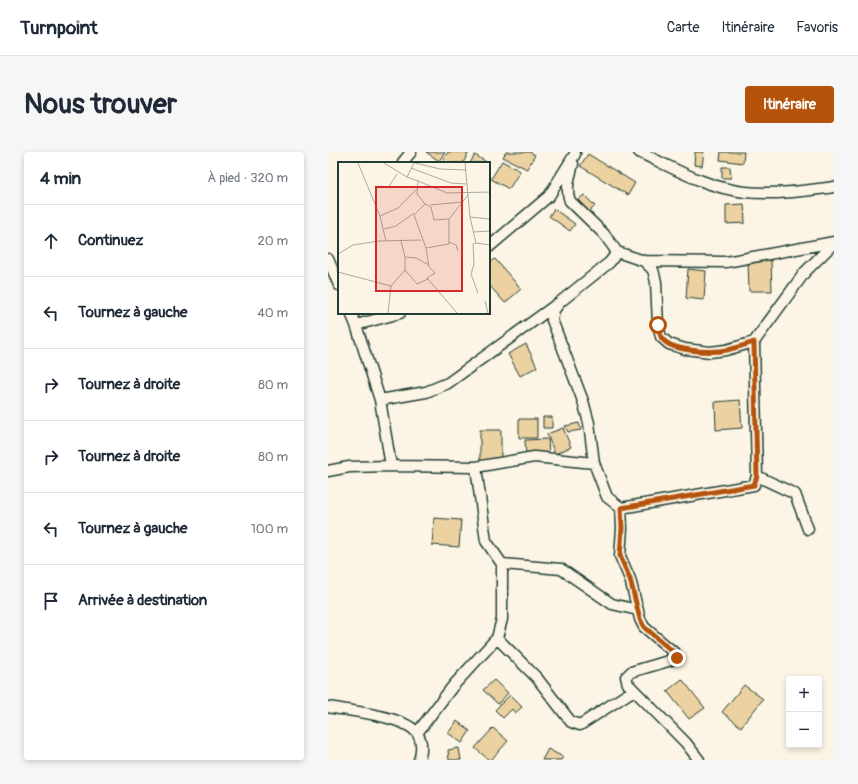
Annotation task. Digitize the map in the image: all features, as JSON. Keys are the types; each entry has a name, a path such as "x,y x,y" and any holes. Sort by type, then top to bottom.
{"street":[{"path":"403,162 411,152"},
{"path":"639,152 696,179 744,192 781,193 834,188"},
{"path":"490,246 549,196 576,153"},
{"path":"576,153 567,194 570,201 604,234 618,252 644,261 726,262 834,243"},
{"path":"560,302 554,310 552,320 583,401 589,423 594,463 607,497 621,508 754,485 757,476 754,342 805,272 834,243"},
{"path":"380,400 426,392 448,383 560,302 610,262 618,252"},
{"path":"328,260 338,283"},
{"path":"644,261 653,270 656,282 658,325 661,337 669,344 685,349 710,352 726,350 754,342"},
{"path":"351,314 380,400 391,466"},
{"path":"356,325 396,314"},
{"path":"328,471 349,467 476,467 534,457 594,463"},
{"path":"417,733 453,686 497,638 502,619 502,564 486,541 476,467"},
{"path":"757,476 795,494 808,529"},
{"path":"621,508 622,528 620,556 630,579 640,619 644,627 677,655 675,659 631,672 626,677 628,684 686,743 699,760"},
{"path":"502,564 561,569 612,604 638,610"},
{"path":"497,638 537,678 571,722 580,725 634,690"},
{"path":"328,707 401,721 417,733 422,747 419,760"}],"building":[{"path":"426,152 445,152 439,161"},
{"path":"448,152 465,152 468,154 464,162 443,162"},
{"path":"506,152 530,152 535,155 527,169 503,157"},
{"path":"695,152 704,152 702,166 694,165"},
{"path":"721,152 744,152 743,163 720,160"},
{"path":"588,154 635,183 628,195 580,166"},
{"path":"475,155 486,162 471,162"},
{"path":"502,161 520,171 509,189 491,179"},
{"path":"722,167 730,167 731,178 722,178"},
{"path":"584,195 595,206 589,212 578,200"},
{"path":"744,204 745,223 726,224 726,205"},
{"path":"554,209 575,224 570,231 549,216"},
{"path":"495,259 521,289 505,303 490,286 490,263"},
{"path":"771,260 772,291 749,291 748,261"},
{"path":"688,269 706,271 704,300 686,298"},
{"path":"526,344 537,367 520,376 508,354"},
{"path":"740,400 742,428 716,430 715,402"},
{"path":"543,417 552,417 552,428 543,428"},
{"path":"519,419 537,419 537,438 519,438"},
{"path":"579,423 581,430 568,432 565,426"},
{"path":"563,428 571,447 555,454 547,434"},
{"path":"480,430 501,430 501,463 480,463"},
{"path":"548,439 549,456 526,457 525,440"},
{"path":"434,518 461,520 459,547 432,545"},
{"path":"682,679 705,708 689,719 667,691"},
{"path":"494,680 508,693 498,704 483,690"},
{"path":"744,685 763,699 741,727 722,712"},
{"path":"510,695 522,707 515,713 512,709 503,718 495,710"},
{"path":"457,721 470,731 462,743 448,733"},
{"path":"493,728 508,741 491,760 489,760 475,748"},
{"path":"459,748 461,760 449,760 448,750"},
{"path":"548,749 563,757 561,760 542,760"}],"route":[{"path":"658,325 661,337 669,344 685,349 710,352 740,347 754,342 757,476 754,485 621,508 622,528 620,556 630,579 640,619 644,627 677,655 677,658"}]}
